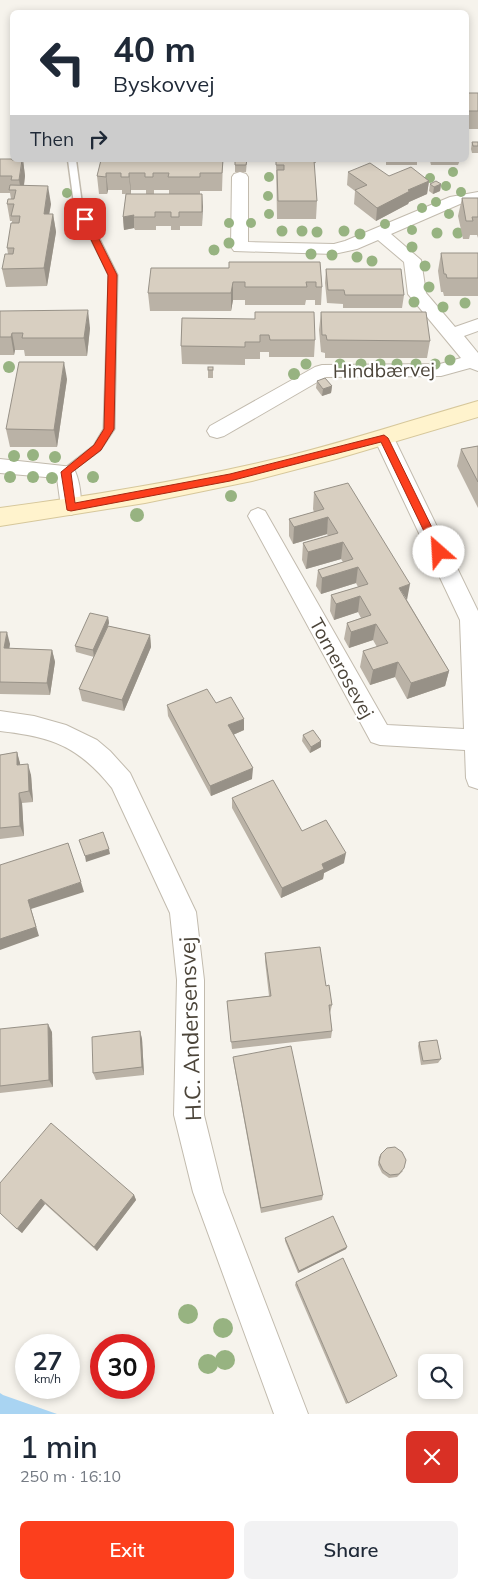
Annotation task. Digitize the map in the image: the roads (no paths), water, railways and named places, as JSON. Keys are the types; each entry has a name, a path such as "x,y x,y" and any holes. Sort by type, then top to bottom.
{"main road":[{"path":"0,517 71,507 227,478 384,438 478,409"}],"street":[{"path":"240,176 240,247 334,249 351,245 456,200 478,197"},
{"name":"Hindbærvej","path":"217,431 322,371 441,370 476,362 417,294 412,260 380,233"},
{"path":"452,334 478,325"},
{"path":"384,438 475,620 478,778"},
{"path":"0,466 66,472 71,507"},
{"name":"Tornerosevej","path":"258,516 380,736 477,740"},
{"name":"H.C. Andersensvej","path":"0,721 21,723 54,732 88,747 106,762 121,780 183,912 190,962 189,1115 208,1192 291,1414"}],"lane":[{"path":"66,472 97,448 109,429 112,285 112,275 78,204 72,162"}],"water":[{"path":"0,1393 3,1395 57,1414 0,1414"}]}
